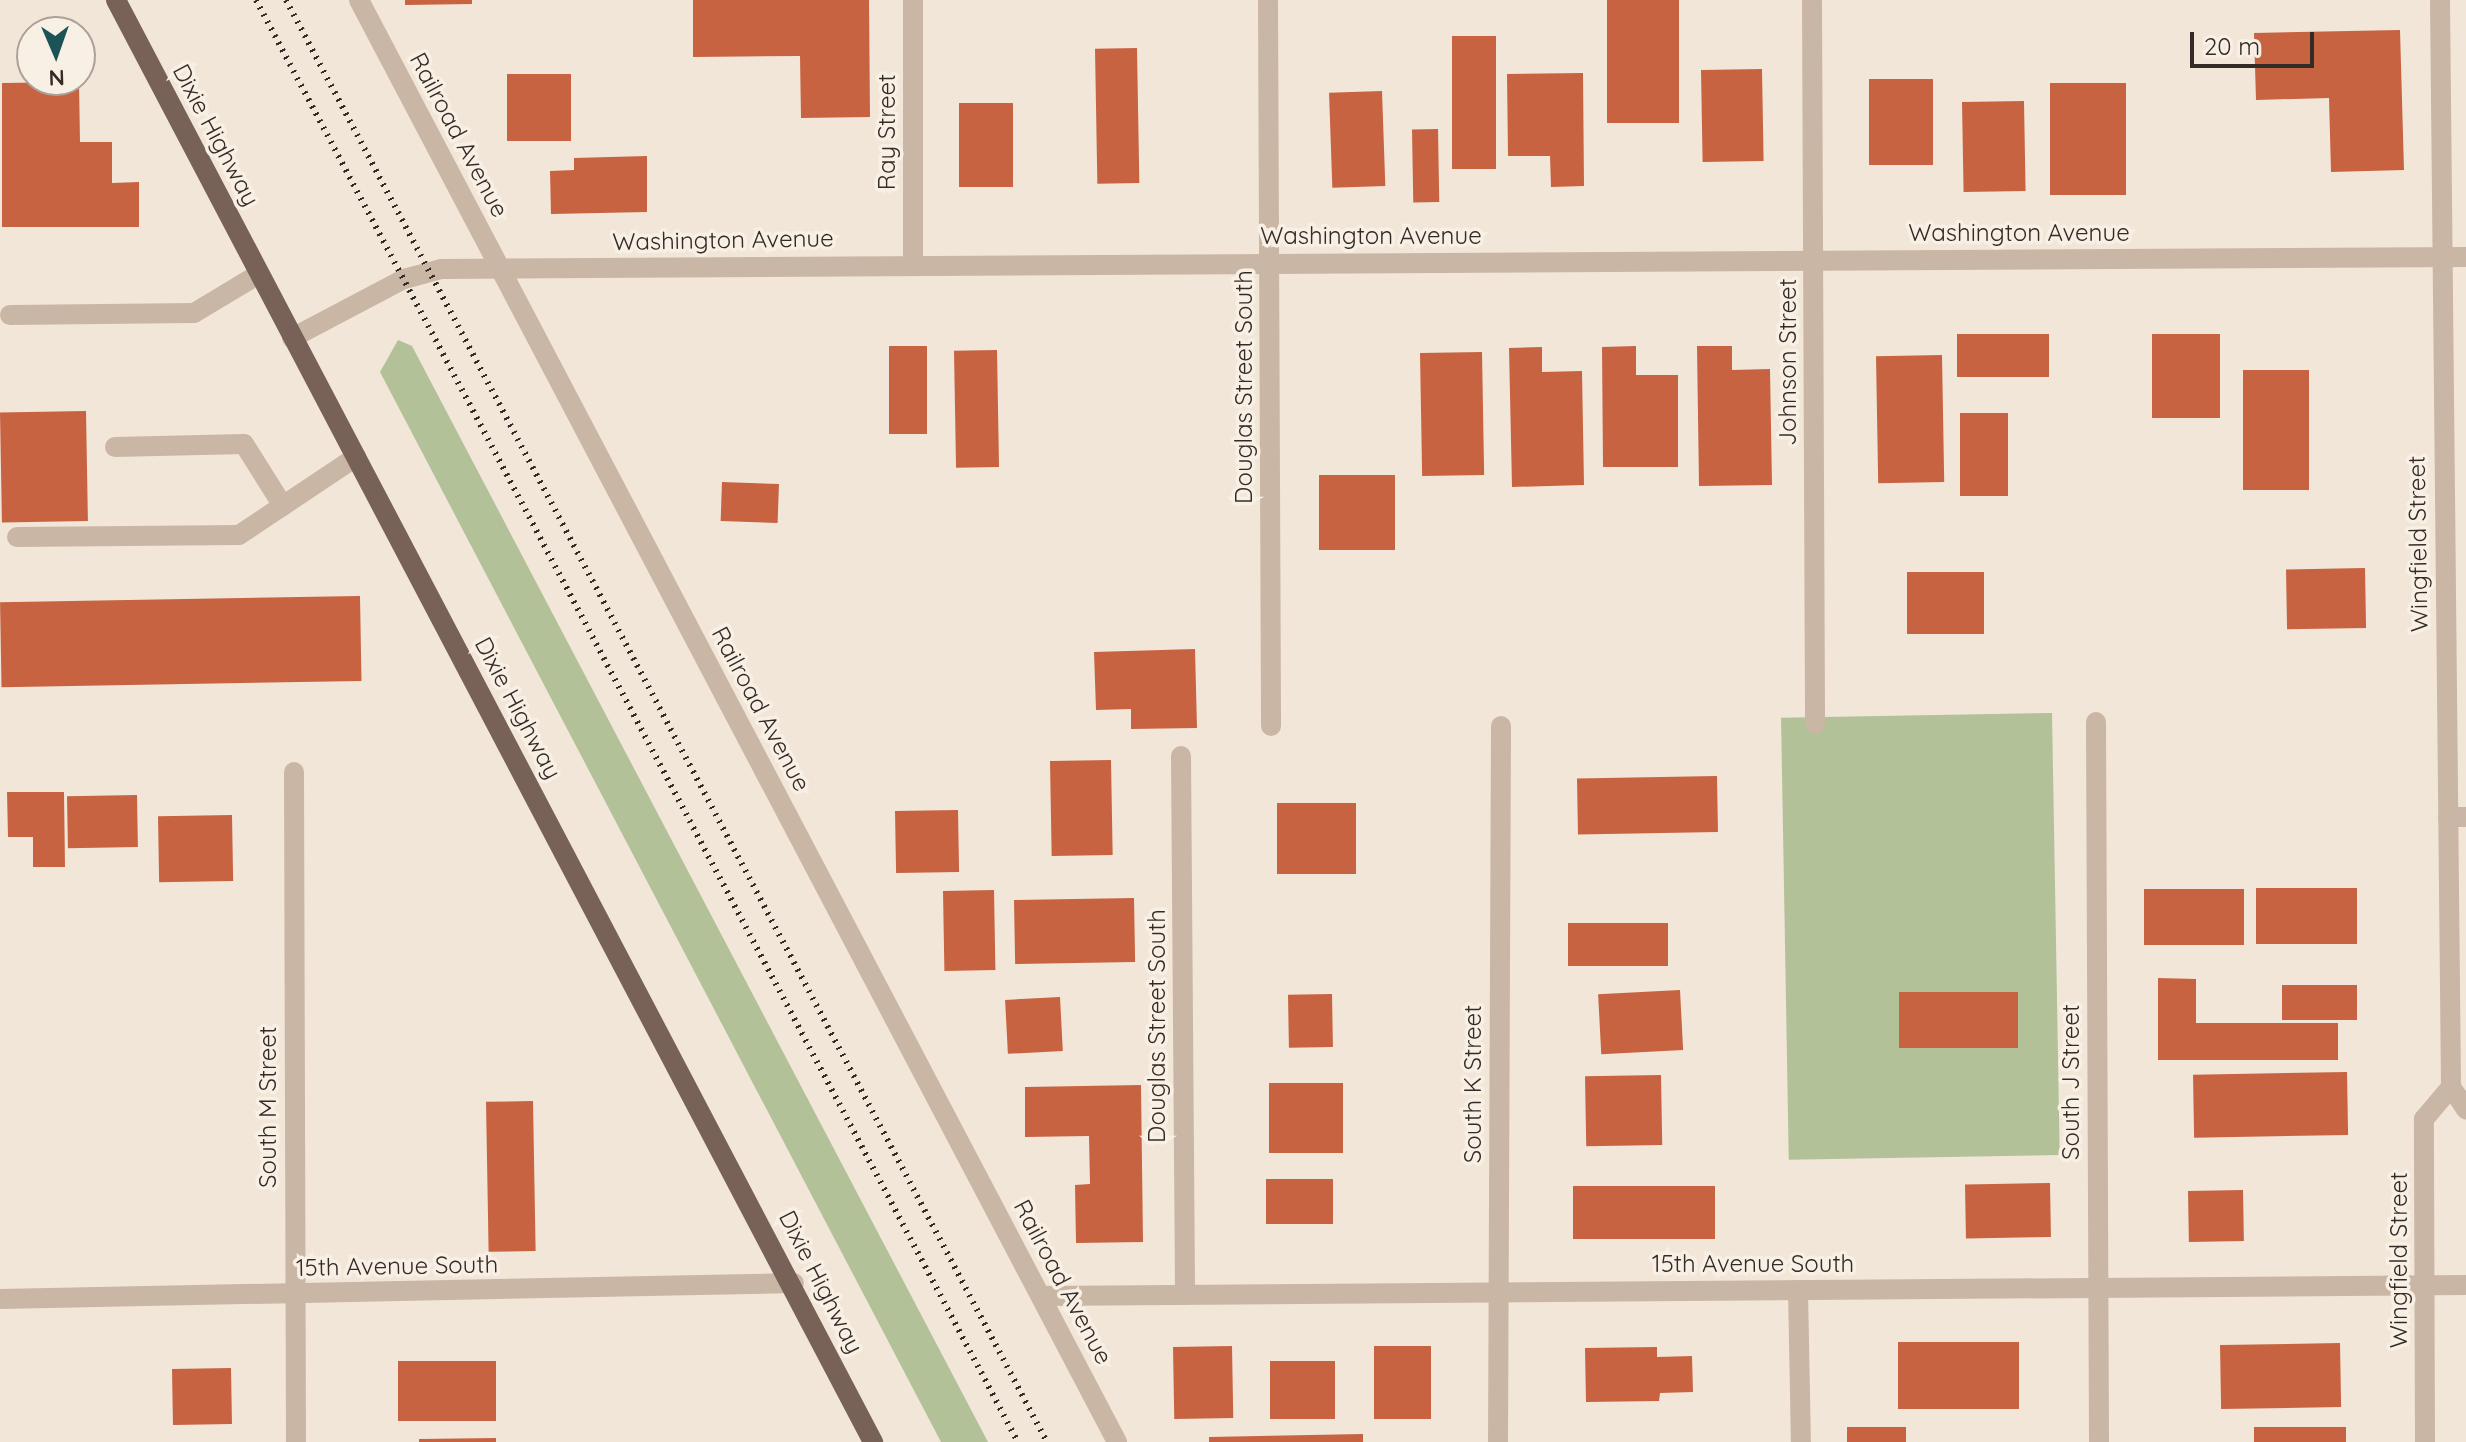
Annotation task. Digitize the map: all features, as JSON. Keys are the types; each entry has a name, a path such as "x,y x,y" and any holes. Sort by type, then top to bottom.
{"main road":[{"name":"Dixie Highway","path":"116,0 794,1283 873,1442"}],"street":[{"name":"Railroad Avenue","path":"359,0 1117,1442"},
{"name":"Ray Street","path":"913,0 913,264"},
{"name":"Douglas Street South","path":"1268,0 1271,726"},
{"name":"Johnson Street","path":"1812,0 1815,724"},
{"name":"Wingfield Street","path":"2425,1442 2424,1119 2451,1087 2457,817 2441,257 2440,0"},
{"name":"Washington Avenue","path":"292,338 404,279 442,269 2466,257"},
{"path":"10,315 194,313 259,274"},
{"path":"115,447 244,444 283,506"},
{"path":"17,537 239,535 356,457"},
{"name":"South J Street","path":"2096,722 2099,1442"},
{"name":"South K Street","path":"1498,1442 1501,726"},
{"name":"Douglas Street South","path":"1181,756 1185,1295"},
{"name":"South M Street","path":"294,772 296,1442"},
{"path":"2451,1087 2466,1109"},
{"name":"15th Avenue South","path":"0,1299 794,1283"},
{"name":"15th Avenue South","path":"1041,1296 2466,1285"},
{"path":"1798,1290 1801,1442"}],"green space":[{"path":"398,340 412,346 988,1442 941,1442 380,372"},
{"path":"2052,713 2060,1155 1789,1160 1781,718"}],"building":[{"path":"405,0 472,0 472,4 405,5"},
{"path":"693,0 869,0 870,117 801,118 800,56 693,57"},
{"path":"1607,0 1679,0 1679,123 1607,123"},
{"path":"2400,30 2404,170 2331,172 2329,98 2256,100 2254,33"},
{"path":"1452,36 1496,36 1496,169 1452,169"},
{"path":"1137,48 1139,183 1097,184 1095,49"},
{"path":"1762,69 1764,161 1703,162 1701,70"},
{"path":"1583,73 1584,186 1551,187 1550,156 1508,156 1507,74"},
{"path":"507,74 571,74 571,141 507,141"},
{"path":"1869,79 1933,79 1933,165 1869,165"},
{"path":"2,83 16,83 16,96 79,96 80,142 112,142 112,183 139,182 139,227 2,227"},
{"path":"2050,83 2126,83 2126,195 2050,195"},
{"path":"1382,91 1385,186 1332,188 1329,93"},
{"path":"2024,101 2026,191 1964,192 1962,102"},
{"path":"959,103 1013,103 1013,187 959,187"},
{"path":"1412,129 1438,129 1439,202 1413,202"},
{"path":"647,156 647,212 551,214 550,171 574,170 574,158"},
{"path":"1957,334 2049,334 2049,377 1957,377"},
{"path":"2152,334 2220,334 2220,418 2152,418"},
{"path":"889,346 927,346 927,434 889,434"},
{"path":"1636,346 1636,375 1678,375 1678,467 1603,467 1602,347"},
{"path":"1697,346 1732,346 1732,370 1770,369 1772,485 1699,486"},
{"path":"1542,347 1542,372 1582,371 1584,485 1512,487 1509,348"},
{"path":"997,350 999,467 956,468 954,351"},
{"path":"1482,352 1484,475 1422,476 1420,353"},
{"path":"1942,355 1944,482 1878,483 1876,356"},
{"path":"2243,370 2309,370 2309,490 2243,490"},
{"path":"86,411 88,521 2,522 0,413"},
{"path":"1960,413 2008,413 2008,496 1960,496"},
{"path":"1319,475 1395,475 1395,550 1319,550"},
{"path":"722,482 779,484 778,523 721,521"},
{"path":"2365,568 2366,628 2287,629 2286,569"},
{"path":"1907,572 1984,572 1984,634 1907,634"},
{"path":"360,596 361,681 2,687 0,602"},
{"path":"1195,649 1197,728 1131,729 1131,709 1096,710 1094,652"},
{"path":"1111,760 1113,855 1052,856 1050,761"},
{"path":"1717,776 1718,832 1578,834 1577,778"},
{"path":"7,792 64,792 65,867 33,867 33,837 8,837"},
{"path":"137,795 138,847 68,848 67,796"},
{"path":"1277,803 1356,803 1356,874 1277,874"},
{"path":"958,810 959,872 896,873 895,811"},
{"path":"232,815 233,881 159,882 158,816"},
{"path":"2256,888 2357,888 2357,944 2256,944"},
{"path":"2144,889 2244,889 2244,945 2144,945"},
{"path":"994,890 995,970 944,971 943,891"},
{"path":"1134,898 1135,962 1015,964 1014,900"},
{"path":"1568,923 1668,923 1668,966 1568,966"},
{"path":"2158,978 2196,979 2196,1023 2338,1023 2338,1060 2158,1060"},
{"path":"2282,985 2357,985 2357,1020 2282,1020"},
{"path":"1680,990 1683,1050 1601,1054 1598,994"},
{"path":"1899,992 2018,992 2018,1048 1899,1048"},
{"path":"1332,994 1333,1047 1289,1048 1288,995"},
{"path":"1060,997 1063,1051 1008,1054 1005,1000"},
{"path":"2347,1072 2348,1135 2194,1138 2193,1075"},
{"path":"1661,1075 1662,1145 1586,1146 1585,1076"},
{"path":"1269,1083 1343,1083 1343,1153 1269,1153"},
{"path":"1141,1085 1143,1242 1076,1243 1075,1185 1090,1184 1089,1136 1025,1137 1025,1087"},
{"path":"533,1101 536,1251 489,1252 486,1102"},
{"path":"1266,1179 1333,1179 1333,1224 1266,1224"},
{"path":"2050,1183 2051,1237 1966,1238 1965,1184"},
{"path":"1573,1186 1715,1186 1715,1239 1573,1239"},
{"path":"2243,1190 2244,1241 2189,1242 2188,1191"},
{"path":"1898,1342 2019,1342 2019,1409 1898,1409"},
{"path":"2340,1343 2341,1407 2221,1409 2220,1345"},
{"path":"1232,1346 1233,1418 1174,1419 1173,1347"},
{"path":"1374,1346 1431,1346 1431,1419 1374,1419"},
{"path":"1657,1347 1657,1357 1692,1356 1693,1392 1660,1393 1659,1401 1586,1402 1585,1348"},
{"path":"398,1361 496,1361 496,1421 398,1421"},
{"path":"1270,1361 1335,1361 1335,1419 1270,1419"},
{"path":"231,1368 232,1424 173,1425 172,1369"},
{"path":"1847,1427 1906,1427 1906,1442 1847,1442"},
{"path":"2254,1427 2346,1427 2346,1442 2254,1442"},
{"path":"1363,1434 1363,1442 1209,1442 1209,1437"},
{"path":"496,1438 496,1442 419,1442 419,1439"}],"railway":[{"path":"256,0 1018,1442"},
{"path":"286,0 1047,1442"}]}
